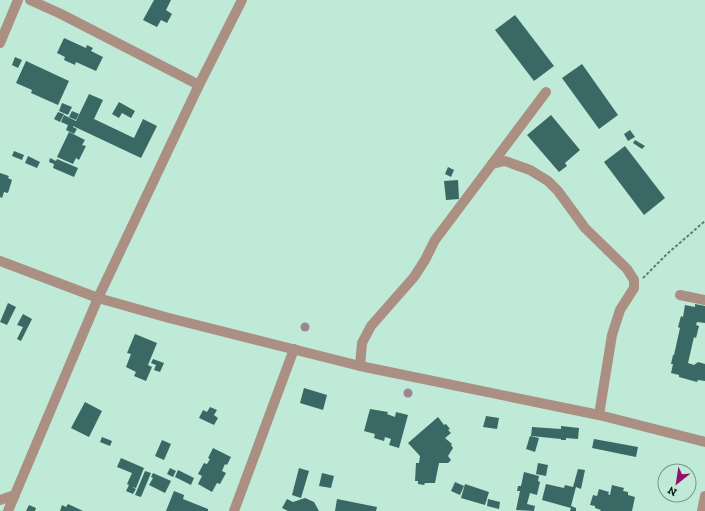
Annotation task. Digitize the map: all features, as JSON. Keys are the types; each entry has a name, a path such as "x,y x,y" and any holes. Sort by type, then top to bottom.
{"street":[{"path":"0,43 18,0"},
{"path":"30,0 61,14 199,85"},
{"path":"8,511 98,298 199,85 242,0"},
{"path":"360,366 362,343 371,326 414,277 435,240 546,92"},
{"path":"492,164 505,161 530,170 548,181 558,191 585,228 627,270 634,280 634,288 620,310 612,334 599,415"},
{"path":"0,261 98,298 169,318 360,366 599,415 705,442"},
{"path":"680,295 705,300"},
{"path":"234,511 294,349"},
{"path":"0,500 14,495"},
{"path":"702,511 705,496"}],"path":[{"path":"634,288 667,254 705,221"}],"building":[{"path":"154,0 171,0 166,10 172,14 167,23 161,20 157,27 143,20"},
{"path":"515,15 554,66 534,81 495,30"},
{"path":"64,38 86,48 87,45 93,48 91,51 103,57 96,71 76,62 75,65 64,60 65,57 57,53"},
{"path":"15,57 22,60 18,68 12,65"},
{"path":"26,61 69,81 58,105 31,93 32,90 16,83"},
{"path":"582,64 618,115 599,129 562,78"},
{"path":"89,94 103,100 94,119 134,138 143,119 157,126 141,158 73,126 77,129 74,134 66,130 68,125 61,122 64,115 76,121"},
{"path":"119,102 135,111 131,118 122,113 119,118 112,114"},
{"path":"62,103 72,107 68,115 59,111"},
{"path":"72,111 79,114 76,120 69,117"},
{"path":"58,112 64,114 60,122 54,119"},
{"path":"551,115 580,150 565,163 567,166 559,172 527,135"},
{"path":"630,130 635,137 628,141 624,134"},
{"path":"69,132 85,140 82,145 86,146 79,160 76,158 73,164 57,157"},
{"path":"635,140 645,146 642,149 633,143"},
{"path":"625,146 665,198 644,215 604,162"},
{"path":"14,151 24,155 22,160 12,156"},
{"path":"28,156 40,162 37,168 25,163"},
{"path":"50,158 56,161 57,159 78,168 74,177 53,168 54,164 49,162"},
{"path":"448,167 454,170 451,177 445,174"},
{"path":"0,173 9,176 8,178 12,180 8,193 4,192 2,198 0,197"},
{"path":"458,180 459,199 446,200 444,181"},
{"path":"8,303 16,307 7,325 0,322"},
{"path":"695,304 705,306 705,323 697,322 696,325 699,326 696,338 694,337 688,363 694,365 698,362 705,364 705,381 698,380 697,382 671,373 673,364 671,364 680,328 678,327 681,316 683,317 685,305 695,307"},
{"path":"23,314 32,319 21,341 17,339 23,327 17,325"},
{"path":"135,334 157,343 148,365 152,367 146,381 134,376 136,372 126,367 131,354 127,353"},
{"path":"153,359 164,363 160,372 154,370 156,365 151,363"},
{"path":"304,388 327,395 323,410 300,403"},
{"path":"85,402 102,411 89,437 71,428"},
{"path":"210,407 217,410 214,415 218,418 214,425 199,418 203,410 207,412"},
{"path":"370,409 388,412 387,414 395,417 396,412 408,415 399,448 389,445 391,439 385,437 384,441 374,438 375,434 364,431"},
{"path":"486,416 499,418 497,429 483,427"},
{"path":"438,417 444,425 446,424 450,429 448,430 451,433 445,438 452,444 451,445 453,448 448,456 451,460 448,463 439,463 435,483 425,483 424,485 418,484 418,481 415,481 416,463 419,463 420,456 408,443"},
{"path":"561,426 579,428 578,439 566,438 566,440 561,440 531,436 532,427 561,429"},
{"path":"530,436 539,438 535,452 526,449"},
{"path":"102,437 112,441 110,446 100,442"},
{"path":"594,439 638,447 636,457 592,448"},
{"path":"162,440 171,444 164,460 155,456"},
{"path":"213,448 231,457 227,465 225,464 222,471 226,473 220,484 217,483 212,492 198,484 202,476 198,474 204,463 207,464 210,459 208,458"},
{"path":"121,458 144,468 136,488 132,487 136,489 133,494 126,491 129,485 127,484 132,473 117,467"},
{"path":"538,463 548,465 546,476 536,474"},
{"path":"170,468 176,471 173,477 167,474"},
{"path":"299,468 309,471 301,498 292,495"},
{"path":"578,469 585,470 581,489 576,487 571,506 576,508 576,511 570,511 571,508 542,500 546,484 564,488 565,485 573,487"},
{"path":"178,470 194,478 191,485 175,477"},
{"path":"145,471 151,473 141,497 135,495"},
{"path":"524,472 539,476 538,481 540,482 537,495 530,493 527,504 535,506 534,511 516,510 520,491 517,491 518,486 521,486"},
{"path":"153,473 171,481 165,493 149,485 153,478 151,477"},
{"path":"322,473 334,476 331,488 319,486"},
{"path":"455,482 464,486 460,495 451,491"},
{"path":"465,484 489,492 485,505 461,498"},
{"path":"612,485 624,488 623,491 628,492 628,495 635,497 632,511 600,511 601,510 595,508 595,506 590,505 593,495 597,496 599,489 609,492 608,494 610,495"},
{"path":"174,491 184,495 183,499 208,509 208,511 166,511"},
{"path":"305,498 314,502 319,511 288,511 282,508 287,499 293,502"},
{"path":"337,499 377,507 376,511 335,511"},
{"path":"488,499 500,502 499,509 487,506"},
{"path":"68,504 83,511 60,511 62,505 66,507"},
{"path":"29,505 36,508 35,511 26,511"}]}
